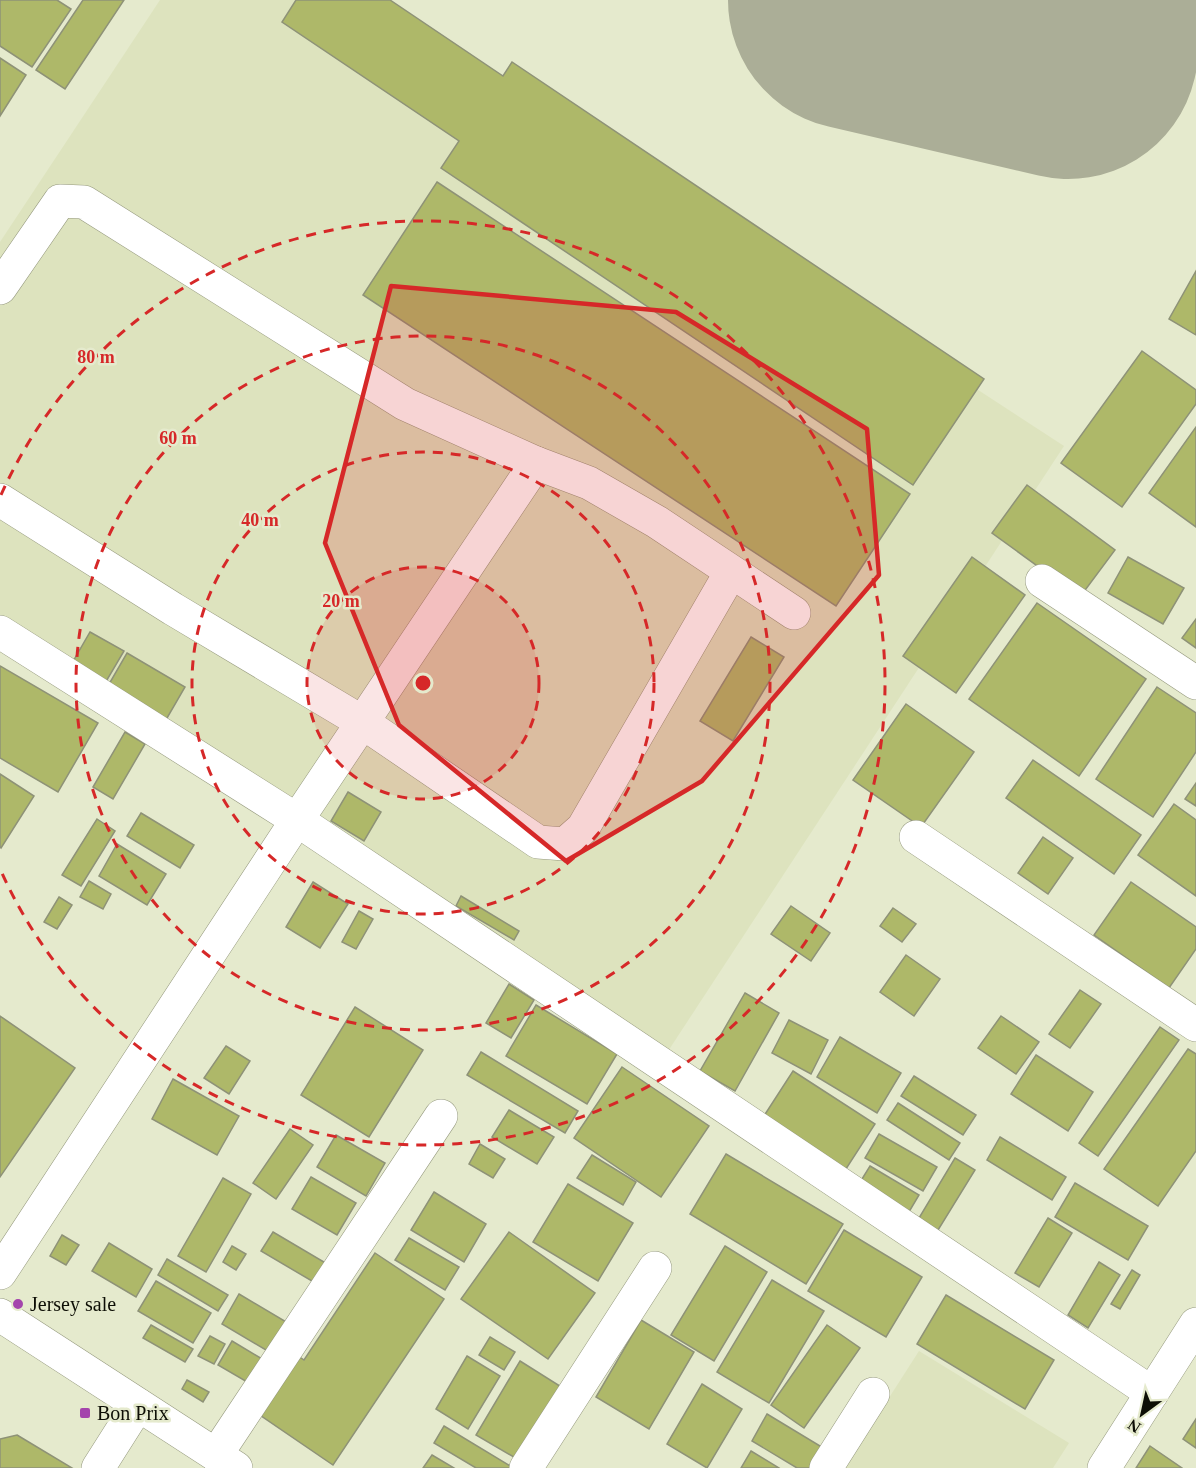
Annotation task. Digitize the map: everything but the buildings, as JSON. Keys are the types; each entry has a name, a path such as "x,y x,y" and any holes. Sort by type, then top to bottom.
{"street":[{"path":"0,288 60,201 84,202 405,404 536,463 590,483 657,522 794,613"},
{"path":"0,1273 297,820 536,463"},
{"path":"0,500 172,609 362,722 538,842 565,844 584,828 731,572"},
{"path":"1042,581 1196,683"},
{"path":"0,632 297,820 1152,1393"},
{"path":"916,837 1196,1025"},
{"path":"0,1315 226,1462 441,1116"},
{"path":"526,1468 655,1268"},
{"path":"1104,1468 1196,1324"},
{"path":"826,1468 873,1394"},
{"path":"98,1468 138,1405"}],"highlighted area":[{"path":"391,286 676,312 867,429 879,575 702,781 566,861 399,725 325,543"}],"shaded area":[{"path":"160,0 381,0 1064,446 657,1068 0,650 0,242"},
{"path":"919,1351 1069,1443 1053,1468 844,1468"}],"runway":[{"path":"858,0 1068,49 1079,0"}],"place":[{"name":"Jersey sale","path":"18,1304"},
{"name":"Bon Prix","path":"85,1413"}]}
